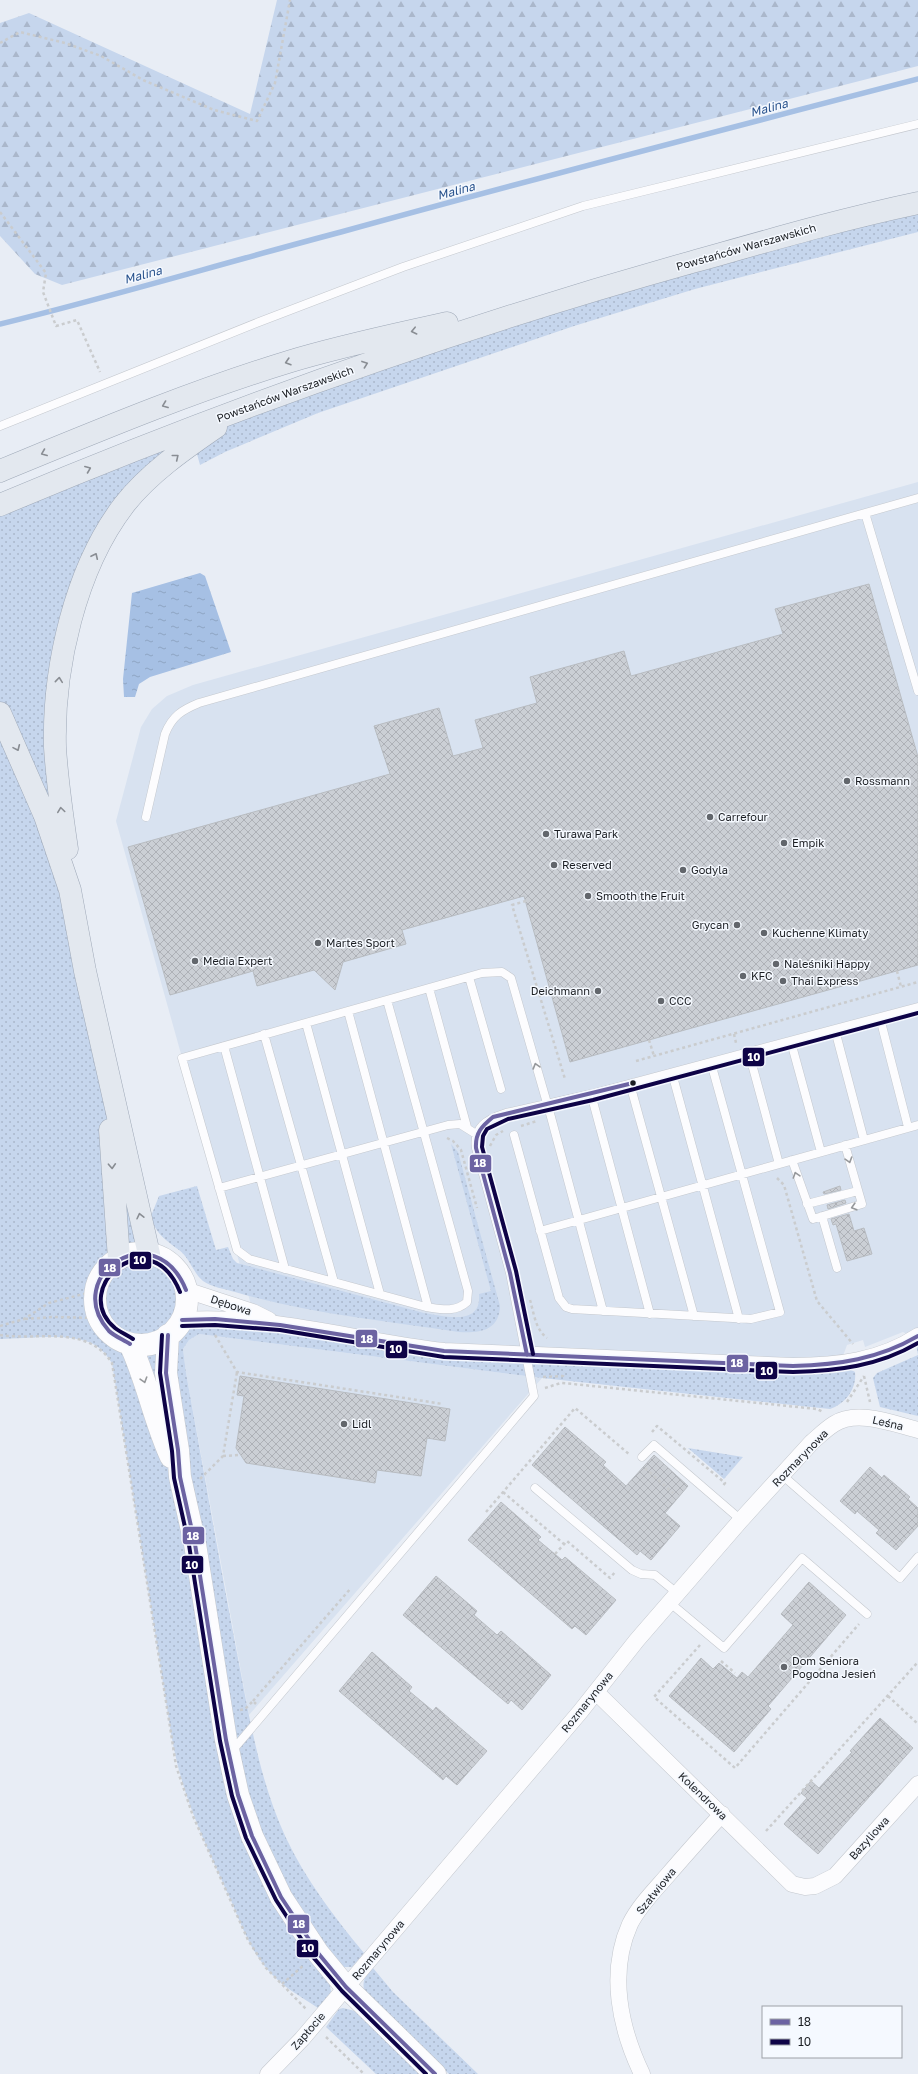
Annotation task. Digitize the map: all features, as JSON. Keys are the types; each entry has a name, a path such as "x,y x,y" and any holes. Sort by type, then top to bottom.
{"main road":[{"name":"Powstańców Warszawskich","path":"0,506 85,470 246,408 414,347 575,295 854,217 918,203"},
{"name":"Powstańców Warszawskich","path":"0,471 186,397 288,362 340,348 575,295"},
{"path":"70,890 67,849 58,777 56,725 60,667 74,610 82,586 103,539 125,504 151,477 194,443 246,408"},
{"path":"0,713 45,816 70,890 110,1085 149,1254"},
{"path":"110,1085 109,1125 119,1259"}],"street":[{"path":"175,1328 150,1344 130,1344 117,1338 106,1330 99,1318 95,1305 95,1291 100,1278 108,1267 119,1259 128,1255 149,1254 162,1258 173,1266 181,1277 186,1290 186,1305 175,1328 166,1373 178,1450 193,1477 195,1544 229,1754 238,1795 262,1859 293,1918 318,1953 346,1987 435,2074"},
{"name":"Dębowa","path":"186,1290 253,1312 274,1323"},
{"name":"Dębowa","path":"175,1328 213,1319 274,1323 410,1347 444,1350 793,1366 840,1364 863,1368 918,1336"},
{"path":"130,1344 138,1360 160,1435 193,1477"},
{"name":"Leśna","path":"840,1421 873,1419 918,1430"},
{"name":"Rozmarynowa","path":"346,1987 596,1692 673,1598 741,1520 812,1442 840,1421"},
{"name":"Kolendrowa","path":"596,1692 792,1884 805,1887 816,1886"},
{"name":"Bazyliowa","path":"816,1886 835,1876 918,1784"},
{"name":"Szałwiowa","path":"642,2074 630,2046 621,2016 618,1987 620,1956 631,1924 647,1899 722,1814"},
{"name":"Zapłocie","path":"268,2074 302,2039 346,1987"}],"lane":[{"path":"0,426 259,322 403,267 583,206 918,124"},
{"path":"146,816 165,734 169,723 180,711 192,706 918,498"},
{"path":"865,513 918,691"},
{"path":"387,1000 424,1131 468,1297 467,1302 457,1308 428,1307 249,1259 237,1250 182,1058 264,1034 469,977 494,971 506,974 511,978 551,1117 603,1311"},
{"path":"469,977 501,1089"},
{"path":"429,988 467,1127"},
{"path":"229,1754 534,1396 510,1273 476,1148 476,1134 483,1124 493,1117 592,1094 792,1042 918,1007"},
{"path":"348,1011 428,1307"},
{"path":"880,1018 908,1127"},
{"path":"306,1023 380,1294"},
{"path":"835,1030 864,1140"},
{"path":"264,1034 334,1282"},
{"path":"792,1042 820,1152"},
{"path":"224,1046 285,1269"},
{"path":"749,1053 779,1164"},
{"path":"516,1131 540,1230 562,1303 572,1309 739,1319 759,1318 780,1312 711,1063"},
{"path":"672,1073 739,1319"},
{"path":"630,1084 694,1316"},
{"path":"592,1094 650,1314"},
{"path":"219,1188 448,1125 460,1124 476,1134"},
{"path":"540,1230 918,1125"},
{"path":"792,1160 813,1219 862,1204 844,1145"},
{"path":"807,1204 858,1191"},
{"path":"822,1216 837,1268"},
{"path":"642,1457 654,1445 741,1520"},
{"path":"782,1475 900,1578 918,1557"},
{"path":"535,1488 632,1570 655,1575 673,1598 708,1635 724,1648 802,1558 867,1614"}],"path":[{"path":"0,43 20,32 65,43 100,56 143,80 214,110 257,121 275,83 290,0"},
{"path":"0,212 46,273 43,292 56,326 77,320 104,384"},
{"path":"526,901 512,905 566,1079"},
{"path":"897,971 901,987"},
{"path":"636,1061 918,982"},
{"path":"649,1040 654,1056"},
{"path":"516,1131 551,1117"},
{"path":"489,1150 490,1144 496,1135 505,1130"},
{"path":"784,1185 817,1301 854,1346 848,1348"},
{"path":"24,1319 49,1303 95,1291"},
{"path":"529,1296 540,1332 553,1340"},
{"path":"0,1326 24,1319 53,1317 99,1318"},
{"path":"210,1328 237,1372 223,1456"},
{"path":"0,1335 73,1337 100,1348 112,1363 176,1766 193,1816 248,1940 266,1968 316,2022 323,2034 364,2074"},
{"path":"863,1368 871,1373"},
{"path":"863,1368 873,1419"},
{"path":"545,1388 561,1383 817,1409 840,1421 844,1407 863,1368"},
{"path":"237,1372 443,1404"},
{"path":"486,1512 576,1408 632,1456"},
{"path":"201,1486 193,1477 223,1456 240,1455"},
{"path":"503,1492 564,1544"},
{"path":"708,1635 654,1697 735,1768 867,1614"},
{"path":"766,1831 918,1662"},
{"path":"888,1696 918,1724"},
{"path":"235,1705 240,1710 245,1709 253,1701 264,1712"},
{"path":"282,1984 318,1953"}],"shaded area":[{"name":"Turawa Park","path":"918,482 918,1336 915,1338 903,1332 865,1347 863,1340 847,1345 840,1364 444,1351 253,1312 116,821 141,727 152,709 167,696 193,685"},
{"path":"199,1334 542,1378 249,1715 186,1373 183,1349 189,1340"}],"green space":[{"path":"277,0 918,0 918,66 62,285 35,274 0,236 0,23 29,13 250,114"},
{"path":"918,203 918,232 695,289 574,326 318,413 225,452 200,465 194,443 125,504 66,640 61,808 149,1254 169,1264 177,1271 182,1279 186,1297 182,1320 410,1347 840,1364 855,1372 854,1384 849,1395 841,1404 830,1409 542,1378 199,1334 189,1340 183,1349 186,1373 246,1700 262,1770 277,1816 286,1838 302,1869 321,1898 364,1953 352,1967 344,1967 335,1959 313,1963 330,1985 331,1992 318,2008 278,1981 255,1952 245,1934 194,1817 187,1797 175,1755 171,1733 112,1363 95,1345 85,1341 62,1337 0,1339 0,506 246,408"},
{"path":"451,1144 458,1152 500,1306 496,1321 487,1329 481,1331 459,1332 346,1316 290,1306 214,1286 203,1281 183,1253 165,1240 155,1228 151,1216 159,1196 197,1186 216,1250 228,1247 233,1259 237,1263 424,1313 460,1317 468,1315 474,1311 478,1304 479,1294 491,1291"},
{"path":"918,1336 918,1355 915,1338"},
{"path":"918,1355 918,1416 880,1407 873,1378 877,1373"},
{"path":"688,1448 743,1457 724,1479"},
{"path":"373,1968 393,1992 478,2074 449,2074 364,1990 365,1978"},
{"path":"343,2008 355,2011 421,2074 376,2074 326,2027 339,2009"}],"water":[{"path":"200,573 205,576 231,652 150,677 139,684 135,697 124,697 123,679 132,593"}],"building":[{"name":"Turawa Park","path":"869,584 918,757 918,965 570,1062 524,896 402,930 406,944 343,962 335,990 314,970 257,986 253,971 170,995 128,847 390,774 374,726 439,708 453,756 483,748 475,720 537,703 530,677 624,651 631,676 783,634 775,609"},
{"path":"840,1186 841,1190 824,1194 823,1192"},
{"path":"845,1200 846,1203 828,1209 827,1205"},
{"path":"849,1214 854,1231 864,1228 872,1254 847,1261 836,1224 833,1225 831,1219"},
{"name":"Lidl","path":"240,1376 450,1409 445,1441 427,1438 421,1476 377,1470 375,1483 246,1463 236,1448 244,1396 237,1395"},
{"path":"565,1427 606,1462 603,1465 626,1486 654,1455 688,1486 665,1513 680,1526 651,1560 640,1551 637,1555 532,1465"},
{"path":"870,1467 882,1478 884,1475 910,1497 908,1499 918,1508 918,1526 896,1550 876,1533 879,1530 857,1511 855,1514 840,1501"},
{"path":"501,1502 541,1537 538,1540 562,1560 565,1557 616,1600 586,1635 575,1626 572,1629 468,1540"},
{"path":"436,1576 477,1611 474,1615 497,1635 501,1631 551,1675 522,1710 511,1700 508,1704 403,1615"},
{"name":"Dom Seniora Pogodna Jesień","path":"809,1582 846,1615 768,1706 771,1709 734,1752 669,1696 701,1658 713,1669 719,1663 737,1678 742,1672 748,1677 793,1625 781,1614"},
{"path":"372,1652 412,1687 409,1691 433,1711 436,1707 487,1751 457,1785 446,1776 443,1780 339,1691"},
{"path":"880,1718 913,1748 818,1854 784,1824 807,1798 801,1793 811,1781 819,1788 852,1752 850,1751"}],"waterway":[{"name":"Malina","path":"0,324 557,173 918,79"}],"transit line":[{"name":"10","path":"533,1354 516,1271 482,1147 483,1136 487,1129 508,1119 593,1100 918,1013"},
{"name":"18","path":"527,1355 510,1273 476,1148 478,1134 493,1117 633,1083"},
{"name":"18","path":"130,1344 109,1331 97,1310 96,1291 104,1274 118,1261 135,1255 154,1256 172,1267 186,1290"},
{"name":"10","path":"133,1339 115,1328 103,1312 101,1295 107,1280 119,1267 134,1260 151,1261 167,1271 180,1292"},
{"name":"18","path":"182,1320 215,1319 280,1325 444,1351 793,1366 826,1364 858,1359 888,1350 918,1336"},
{"name":"10","path":"182,1326 215,1325 280,1330 444,1357 793,1372 857,1366 888,1357 918,1343"},
{"name":"10","path":"162,1335 160,1373 172,1451 174,1478 189,1545 220,1741 232,1796 246,1838 276,1900 313,1957 342,1991 426,2074"},
{"name":"18","path":"168,1335 166,1373 178,1450 180,1477 195,1544 226,1740 238,1795 252,1836 281,1897 318,1953 346,1987 435,2074"}],"place":[{"name":"Rossmann","path":"847,781"},
{"name":"Carrefour","path":"710,817"},
{"name":"Turawa Park","path":"546,834"},
{"name":"Empik","path":"784,843"},
{"name":"Reserved","path":"554,865"},
{"name":"Godyla","path":"683,870"},
{"name":"Smooth the Fruit","path":"588,896"},
{"name":"Grycan","path":"737,925"},
{"name":"Kuchenne Klimaty","path":"764,933"},
{"name":"Martes Sport","path":"318,943"},
{"name":"Media Expert","path":"195,961"},
{"name":"Naleśniki Happy","path":"776,964"},
{"name":"KFC","path":"743,976"},
{"name":"Thai Express","path":"783,981"},
{"name":"Deichmann","path":"598,991"},
{"name":"CCC","path":"661,1001"},
{"name":"Lidl","path":"344,1424"},
{"name":"Dom Seniora Pogodna Jesień","path":"784,1667"}]}
